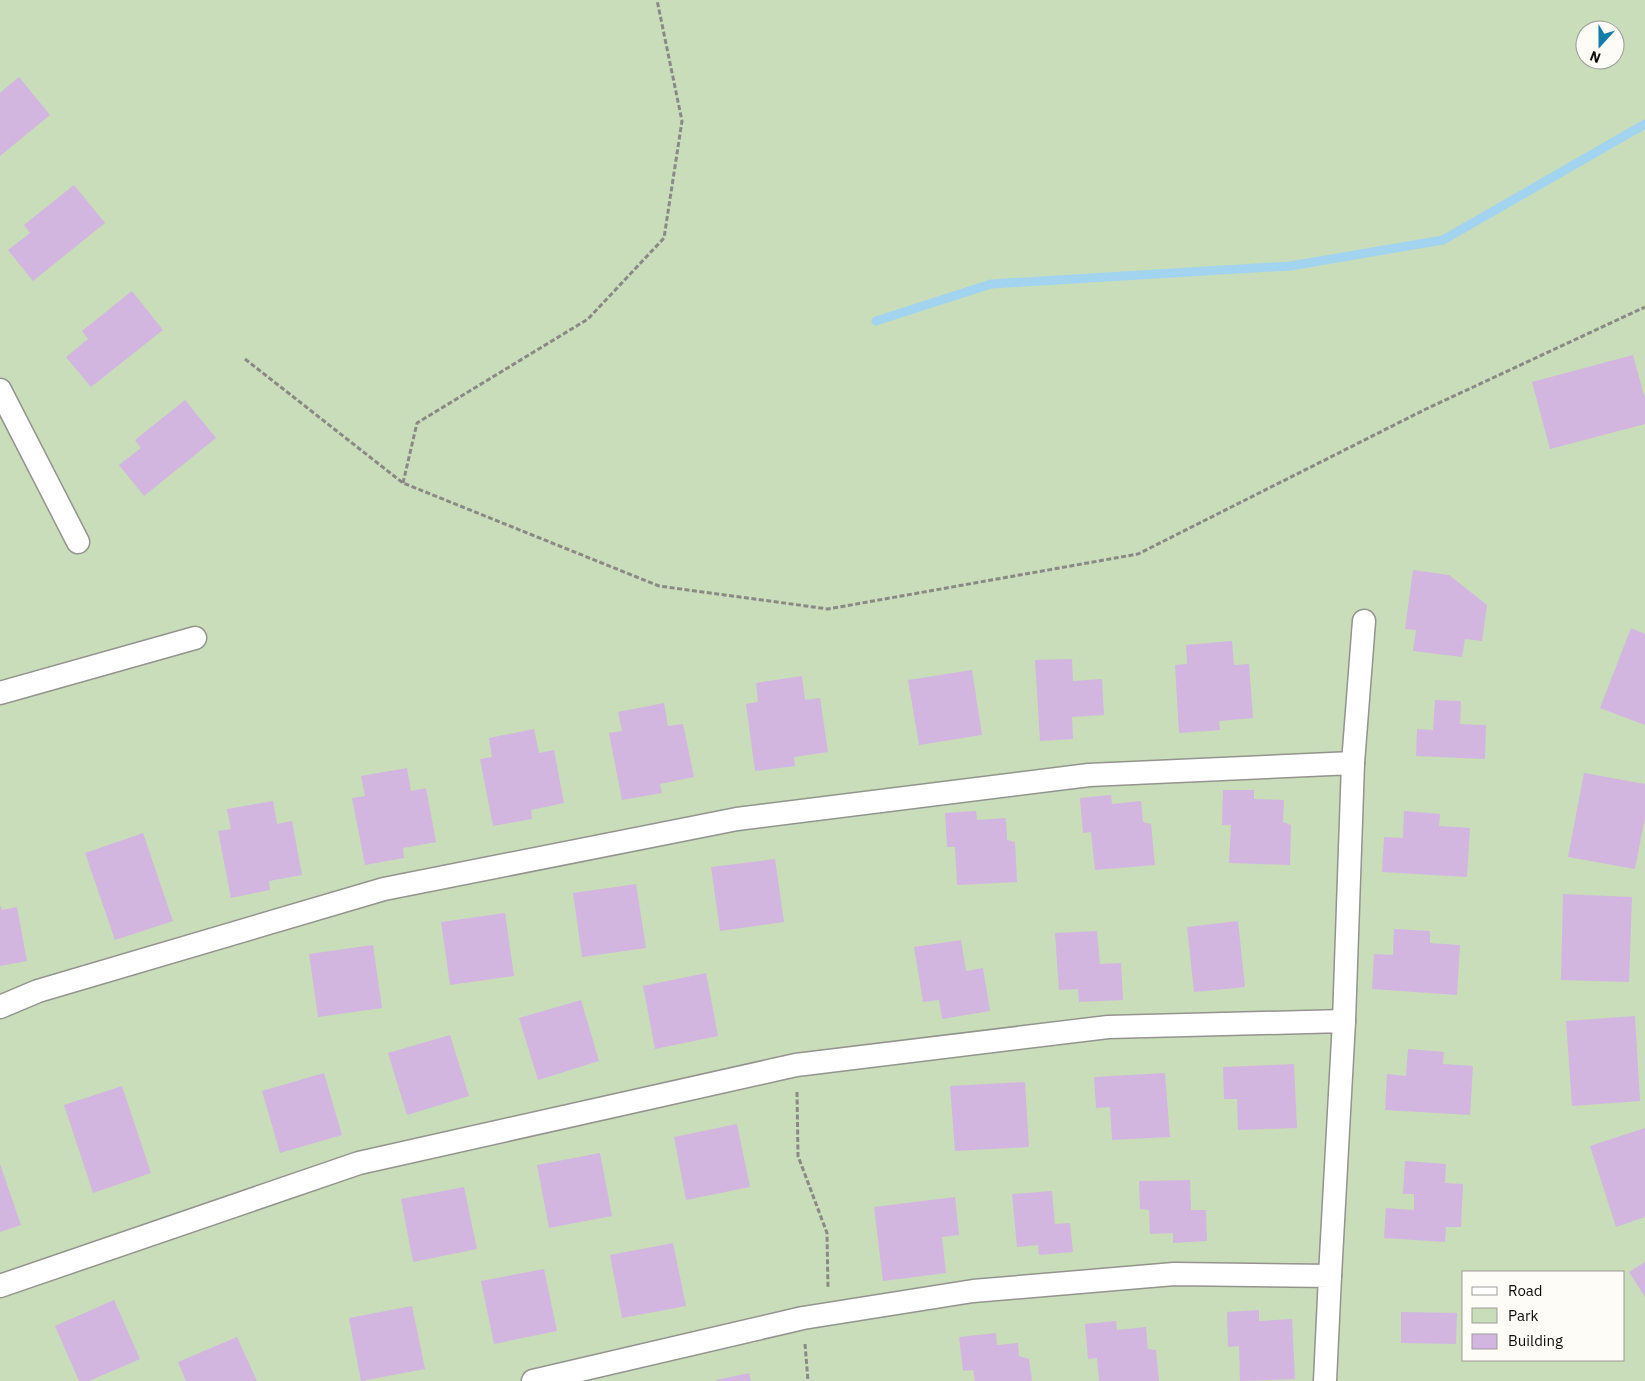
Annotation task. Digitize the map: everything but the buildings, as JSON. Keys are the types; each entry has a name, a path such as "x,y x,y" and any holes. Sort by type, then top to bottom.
{"street":[{"path":"0,390 78,542"},
{"path":"1325,1381 1344,1021 1353,763 1364,621"},
{"path":"0,693 196,638"},
{"path":"0,1007 38,991 384,889 737,819 1089,775 1353,763"},
{"path":"0,1286 359,1163 796,1065 1108,1027 1344,1021"},
{"path":"533,1381 803,1318 973,1291 1174,1274 1330,1276"}],"path":[{"path":"403,482 417,423 588,320 664,238 682,121 657,0"},
{"path":"246,359 403,482 659,586 828,610 1138,554 1426,409 1645,307"},
{"path":"796,1065 798,1156 827,1234 828,1314"},
{"path":"803,1318 808,1381"}],"green space":[{"path":"0,0 1645,0 1645,1381 0,1381"}],"waterway":[{"path":"876,321 991,284 1290,266 1443,240 1645,124"}]}
